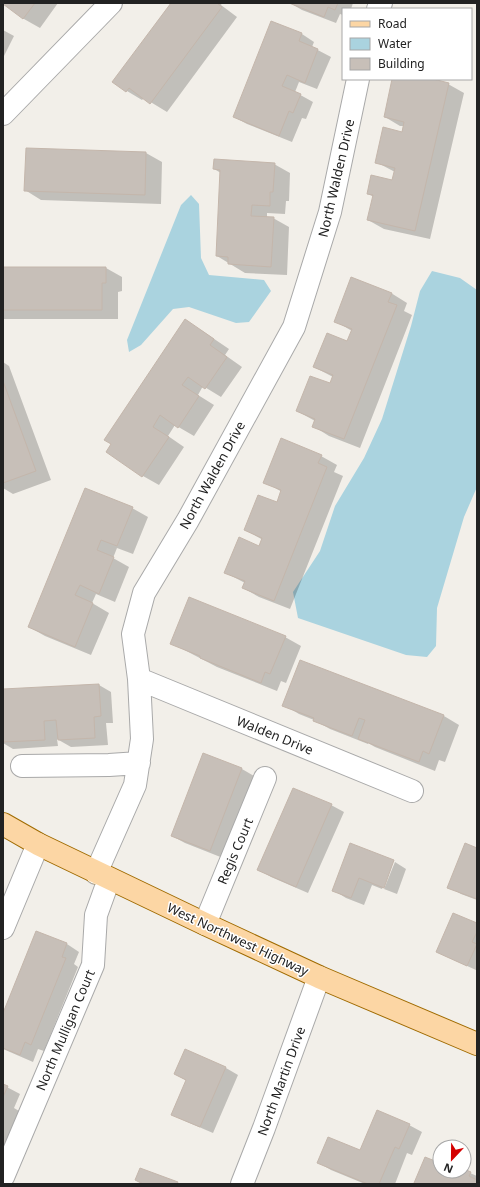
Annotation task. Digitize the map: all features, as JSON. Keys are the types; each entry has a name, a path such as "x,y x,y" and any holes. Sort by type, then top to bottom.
{"main road":[{"name":"West Northwest Highway","path":"3,824 38,844 102,876 319,977 477,1044"}],"street":[{"path":"3,114 111,3"},
{"name":"North Walden Drive","path":"102,876 135,785 139,762 142,739 139,679 133,634 144,593 188,520 294,327 330,212 358,80"},
{"name":"Walden Drive","path":"139,679 412,791"},
{"path":"22,766 109,765 139,762"},
{"name":"Regis Court","path":"205,924 266,778"},
{"path":"3,928 38,844"},
{"name":"North Mulligan Court","path":"3,1177 93,965 96,915 102,876"},
{"name":"North Martin Drive","path":"242,1184 267,1121 319,977"}],"water":[{"path":"191,195 199,204 201,258 209,275 264,280 271,291 249,322 236,323 189,307 173,309 141,345 129,352 127,340 181,205"},
{"path":"432,271 460,278 477,290 477,487 464,517 437,608 436,646 427,657 406,655 298,618 293,592 320,551 335,506 364,458 382,419 411,326 420,291"}],"building":[{"path":"3,3 35,3 23,19"},
{"path":"171,3 217,3 222,7 150,104 129,88 126,92 112,82"},
{"path":"289,3 338,3 335,10 328,7 324,17"},
{"path":"271,21 302,33 299,41 318,49 305,83 287,75 282,86 301,94 293,113 289,111 279,136 233,117"},
{"path":"392,80 437,80 449,83 415,231 367,220 373,195 367,194 371,175 392,180 395,168 375,163 383,127 402,132 404,122 384,117"},
{"path":"26,148 146,152 145,195 24,191"},
{"path":"214,159 275,163 273,192 270,192 270,206 252,205 251,216 274,217 271,267 228,264 228,257 216,256 220,170 213,169"},
{"path":"3,267 106,267 106,283 102,283 102,310 3,310"},
{"path":"351,277 392,293 388,302 397,305 344,439 312,427 315,419 296,411 310,376 330,383 333,375 313,367 327,333 347,341 352,329 334,322"},
{"path":"185,319 214,339 210,345 227,357 205,389 188,377 182,385 199,396 178,428 160,415 153,427 169,437 142,477 106,452 111,444 104,440"},
{"path":"3,381 36,471 3,483"},
{"path":"281,438 322,455 318,463 327,467 274,601 242,588 245,581 224,573 239,537 259,546 262,538 244,530 258,495 277,502 281,490 263,483"},
{"path":"85,488 133,507 117,546 101,540 97,550 114,557 99,594 80,585 75,595 93,603 75,647 28,627"},
{"path":"189,597 286,636 270,674 265,672 261,683 170,644"},
{"path":"300,660 444,715 429,754 423,751 419,762 358,739 365,720 359,718 352,736 313,721 314,718 282,706"},
{"path":"99,684 101,716 94,717 95,738 58,740 56,720 44,721 45,740 3,742 3,689"},
{"path":"203,753 242,768 210,851 171,836"},
{"path":"293,788 332,804 296,887 257,870"},
{"path":"350,843 394,860 384,888 359,878 351,898 332,891"},
{"path":"465,843 477,848 477,899 447,888"},
{"path":"453,913 477,923 477,932 472,942 477,944 467,966 436,952"},
{"path":"36,931 67,943 62,957 66,958 31,1045 25,1042 20,1055 3,1048 3,1013"},
{"path":"185,1049 226,1067 200,1127 171,1115 186,1080 174,1074"},
{"path":"3,1084 8,1086 3,1097"},
{"path":"377,1110 410,1124 399,1149 395,1147 379,1184 368,1184 317,1163 328,1137 360,1150"},
{"path":"425,1157 432,1160 432,1179 472,1179 472,1178 477,1180 477,1184 414,1183"},
{"path":"140,1168 178,1182 177,1184 143,1184 135,1180"}]}
